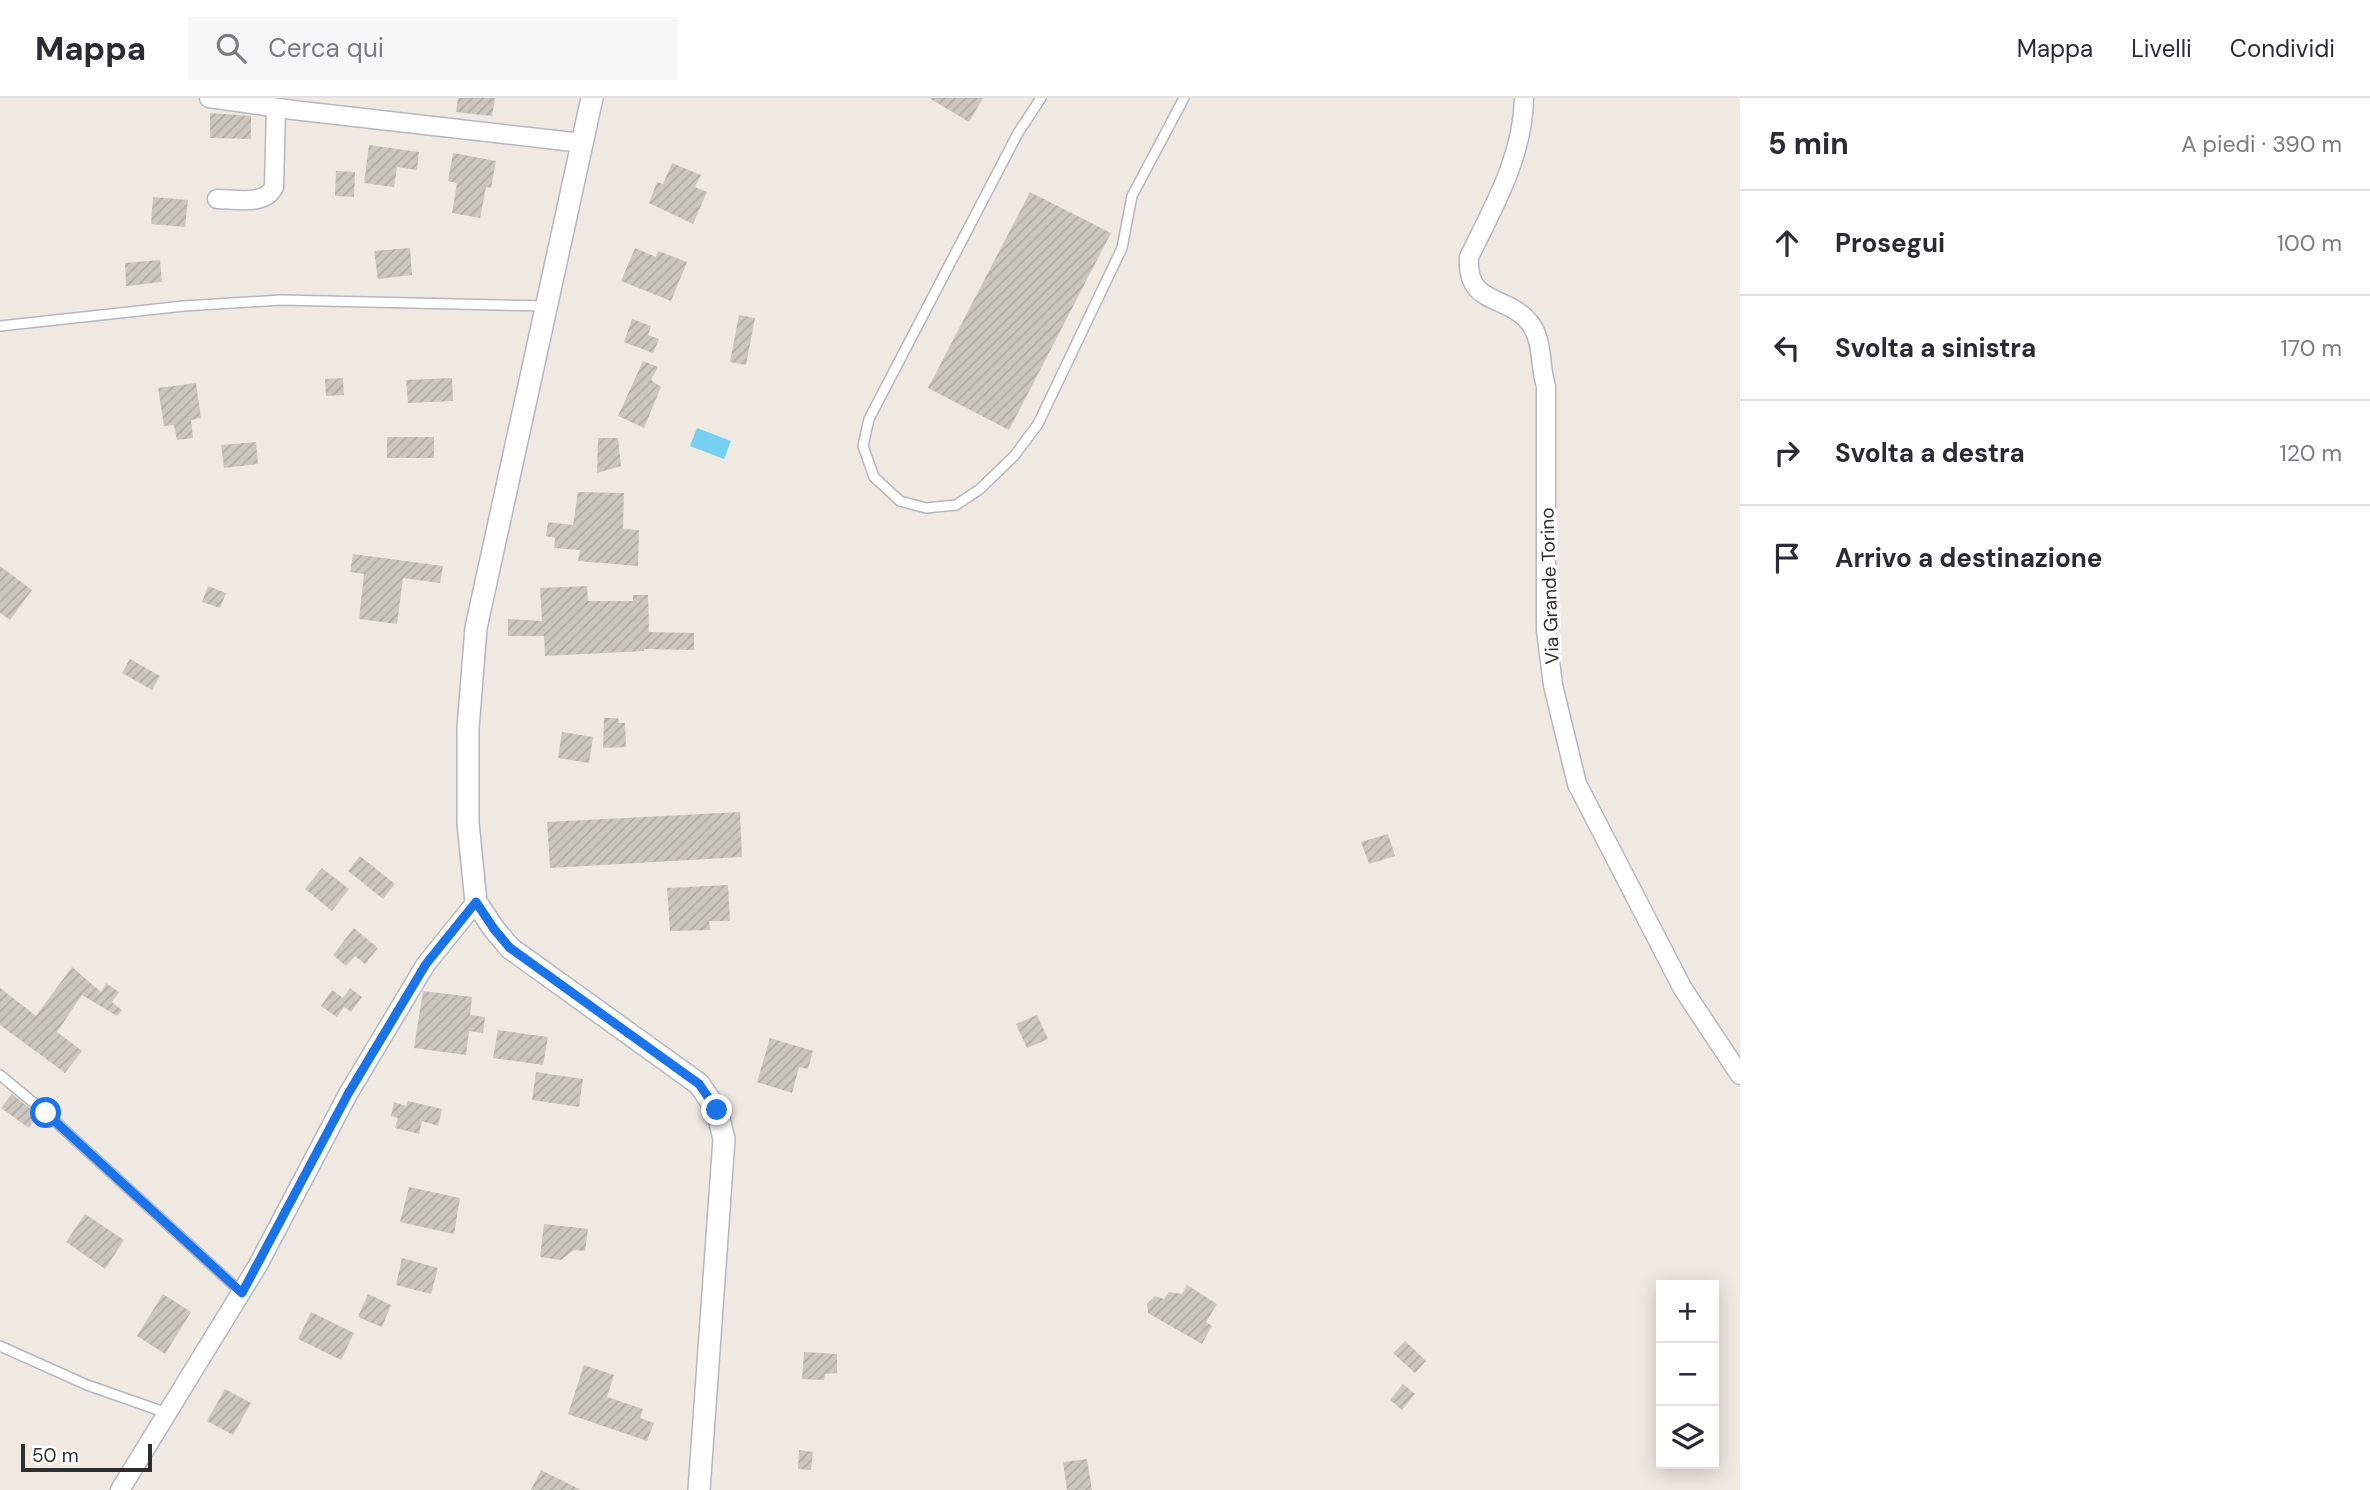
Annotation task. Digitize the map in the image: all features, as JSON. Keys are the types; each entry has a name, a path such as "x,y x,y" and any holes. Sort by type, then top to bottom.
{"street":[{"path":"209,98 582,143"},
{"path":"592,98 476,628 468,728 468,823 476,902 510,948 699,1084 717,1110 724,1139 699,1490"},
{"name":"Via Grande Torino","path":"1524,98 1524,115 1516,155 1469,257 1468,270 1470,282 1478,290 1521,315 1531,324 1540,344 1541,371 1546,386 1546,630 1553,685 1577,784 1683,989 1740,1075"},
{"path":"217,199 261,199 270,194 274,187 276,108"},
{"path":"120,1490 242,1293 348,1094 426,964 476,902"}],"lane":[{"path":"1041,98 1018,133 869,419 863,446 874,477 900,501 926,508 956,505 980,489 1006,464 1038,424 1122,248 1132,196 1184,98"},
{"path":"0,326 184,306 281,300 546,306"},
{"path":"0,1075 46,1113 242,1293"},
{"path":"0,1346 87,1385 169,1414"}],"water":[{"path":"697,428 731,441 724,459 690,446"}],"building":[{"path":"458,98 495,98 492,116 456,112"},
{"path":"929,98 983,98 969,122"},
{"path":"210,113 251,116 251,139 210,138"},
{"path":"369,145 419,152 417,170 397,167 394,187 364,183"},
{"path":"453,153 496,161 491,188 486,187 480,218 452,213 457,183 448,181"},
{"path":"672,163 701,175 695,187 707,192 693,224 649,203 657,182 663,184"},
{"path":"336,171 355,172 354,197 335,196"},
{"path":"1030,192 1111,233 1009,430 928,388"},
{"path":"153,197 188,200 185,227 151,224"},
{"path":"410,248 412,275 378,279 374,251"},
{"path":"635,248 656,257 658,251 687,262 671,301 621,281"},
{"path":"160,260 162,282 126,286 125,263"},
{"path":"739,315 755,318 746,365 730,362"},
{"path":"632,319 651,326 648,335 659,339 653,353 624,342"},
{"path":"643,361 658,367 651,380 661,387 644,428 618,416"},
{"path":"343,378 344,395 326,396 325,379"},
{"path":"452,378 453,401 408,403 406,380"},
{"path":"196,383 201,418 191,420 193,438 177,440 174,425 164,426 158,388"},
{"path":"387,437 434,437 434,458 387,458"},
{"path":"598,438 618,438 621,466 597,473"},
{"path":"256,442 258,464 224,468 221,445"},
{"path":"578,492 624,493 623,529 639,530 638,566 578,561 580,550 554,548 555,538 546,536 548,522 573,525"},
{"path":"353,554 443,566 440,583 403,578 397,624 359,619 364,574 350,572"},
{"path":"0,566 32,590 10,620 0,613"},
{"path":"208,586 226,593 220,608 202,602"},
{"path":"587,586 588,601 633,601 633,595 648,595 649,632 694,633 694,650 644,649 545,656 544,636 508,636 508,619 542,621 540,588"},
{"path":"130,659 160,676 152,690 122,673"},
{"path":"604,718 618,718 619,723 625,723 626,747 603,748"},
{"path":"562,732 593,737 589,763 558,758"},
{"path":"740,812 742,857 550,868 547,822"},
{"path":"1388,834 1395,856 1369,864 1361,842"},
{"path":"360,856 395,884 383,899 348,871"},
{"path":"322,868 349,889 332,911 305,889"},
{"path":"728,885 730,921 709,921 710,930 670,931 667,888"},
{"path":"354,928 378,948 365,964 355,956 346,966 333,955"},
{"path":"72,967 101,992 106,983 119,992 112,1002 122,1010 117,1016 82,995 57,1032 82,1051 65,1073 0,1025 0,988 36,1016"},
{"path":"350,988 362,997 351,1012 344,1007 337,1017 321,1006 332,990 343,998"},
{"path":"423,991 472,997 470,1015 485,1017 483,1033 469,1031 466,1055 414,1048"},
{"path":"1037,1015 1048,1039 1027,1048 1016,1024"},
{"path":"498,1030 548,1037 543,1065 493,1058"},
{"path":"770,1038 813,1051 808,1069 799,1067 792,1093 757,1082"},
{"path":"536,1072 583,1079 579,1107 532,1100"},
{"path":"12,1094 38,1115 29,1128 1,1108"},
{"path":"408,1101 442,1109 438,1126 422,1121 419,1134 395,1128 398,1118 391,1116 394,1102 406,1106"},
{"path":"409,1187 460,1198 454,1234 400,1222"},
{"path":"85,1214 124,1240 105,1269 66,1242"},
{"path":"544,1224 588,1229 585,1251 574,1250 561,1260 540,1257"},
{"path":"402,1258 438,1268 431,1294 396,1285"},
{"path":"1187,1285 1217,1304 1206,1322 1212,1326 1202,1344 1148,1313 1147,1304 1155,1296 1164,1299 1169,1292 1182,1294"},
{"path":"163,1294 191,1312 165,1354 137,1336"},
{"path":"368,1294 391,1305 382,1327 358,1317"},
{"path":"311,1312 354,1333 341,1360 298,1339"},
{"path":"1405,1341 1426,1361 1415,1373 1393,1353"},
{"path":"804,1352 837,1354 837,1373 825,1374 824,1380 802,1379"},
{"path":"584,1365 614,1375 607,1397 643,1409 640,1418 654,1423 647,1441 568,1414"},
{"path":"1403,1384 1415,1394 1402,1410 1390,1400"},
{"path":"225,1389 251,1403 233,1435 207,1421"},
{"path":"799,1450 813,1452 811,1470 798,1469"},
{"path":"1087,1459 1092,1490 1067,1490 1063,1462"},
{"path":"541,1470 581,1490 531,1490"}],"route":[{"path":"46,1113 242,1293 348,1094 426,964 476,902 510,948 584,1004 699,1084 717,1110"}]}
